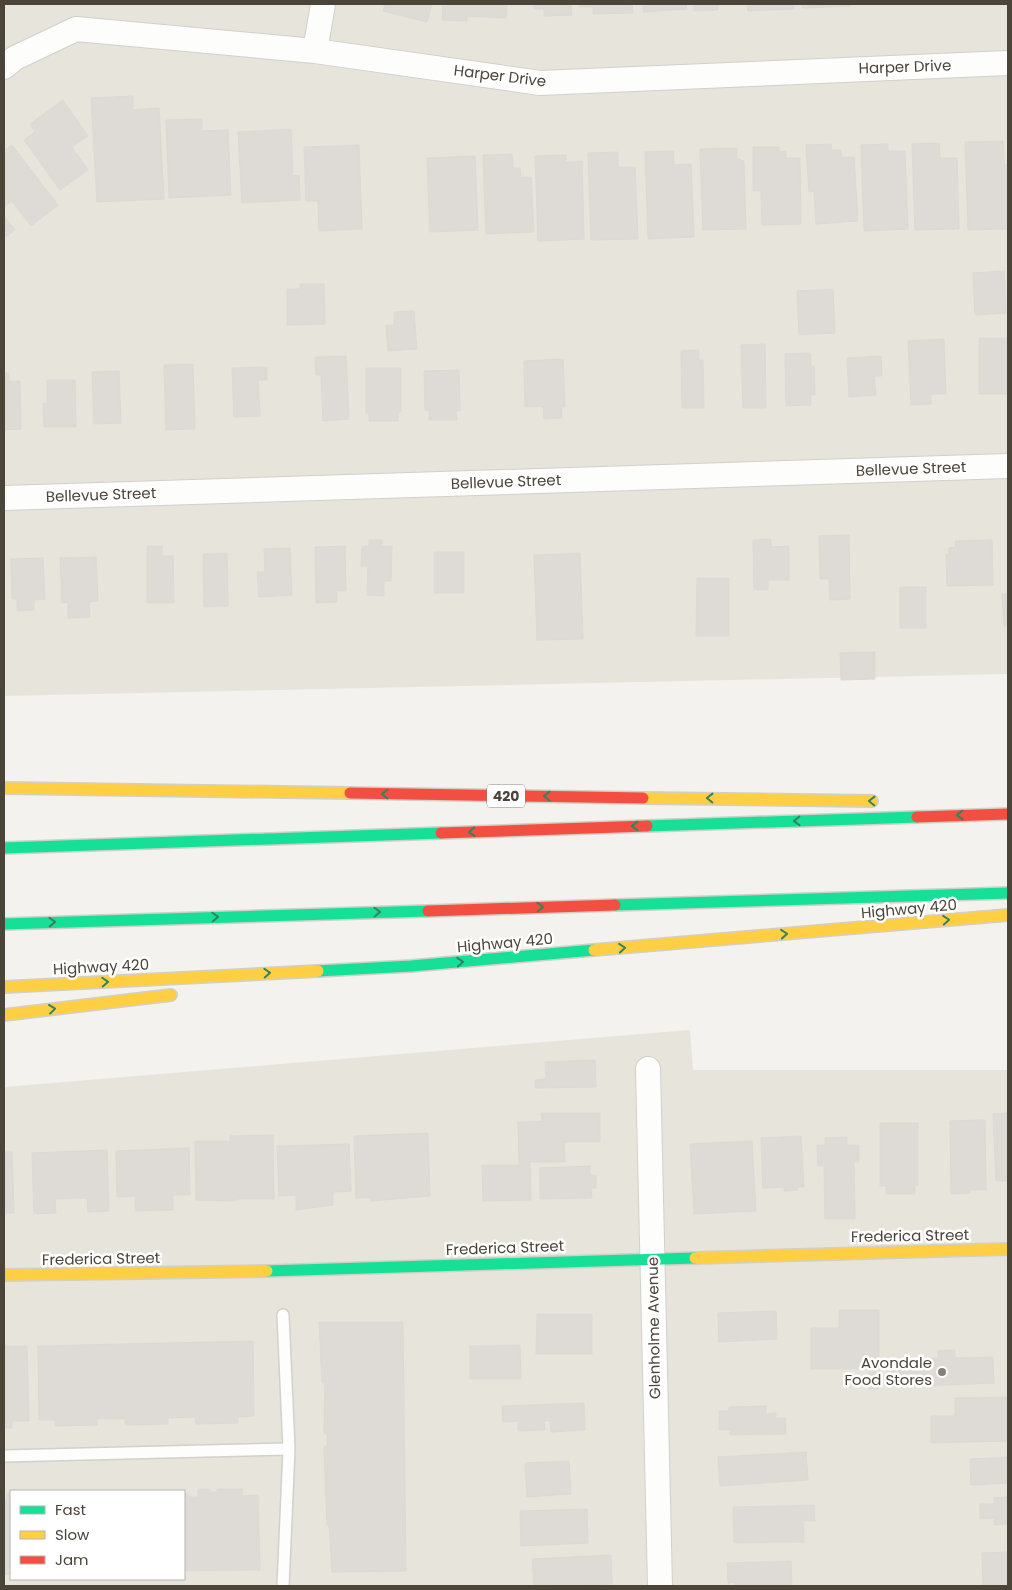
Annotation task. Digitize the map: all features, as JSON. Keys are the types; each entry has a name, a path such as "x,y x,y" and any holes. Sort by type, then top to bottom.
{"main road":[{"name":"420","path":"4,788 883,801"},
{"path":"989,803 1008,803"},
{"path":"4,848 1008,814"},
{"path":"4,924 1008,893"},
{"name":"Highway 420","path":"4,987 411,966 1008,915"},
{"path":"237,987 411,966"},
{"path":"4,1015 178,994"},
{"name":"Frederica Street","path":"4,1275 291,1271 652,1258 1008,1249"}],"street":[{"path":"315,52 323,4"},
{"name":"Harper Drive","path":"4,66 15,58 76,29 315,52 540,83 1008,62"},
{"name":"Bellevue Street","path":"4,498 1008,466"},
{"name":"Glenholme Avenue","path":"648,1069 660,1586"}],"lane":[{"path":"283,1315 289,1449 283,1586"},
{"path":"4,1456 289,1449"}],"shaded area":[{"path":"4,4 1008,4 1008,674 4,696"},
{"path":"690,1030 693,1070 1008,1070 1008,1586 4,1586 4,1087"}],"building":[{"path":"385,4 432,4 427,22 383,11"},
{"path":"443,4 507,4 506,18 467,16 467,21 442,20"},
{"path":"534,4 571,4 572,15 544,16 544,9 534,9"},
{"path":"579,4 632,4 633,13 593,14 593,7 579,7"},
{"path":"643,4 686,4 687,9 643,12"},
{"path":"694,4 718,4 718,10 694,11"},
{"path":"747,4 793,4 794,9 748,11"},
{"path":"802,4 851,4 851,6 803,8"},
{"path":"133,96 133,110 159,108 164,199 97,202 91,98"},
{"path":"63,100 88,136 72,147 88,170 60,190 24,140 35,132 30,124"},
{"path":"202,119 202,131 228,130 231,195 169,198 166,120"},
{"path":"291,129 293,176 299,175 300,200 242,203 238,132"},
{"path":"1003,141 1004,165 1008,165 1008,229 968,230 965,142"},
{"path":"939,143 940,158 957,158 959,229 915,230 912,144"},
{"path":"831,144 832,150 841,150 842,157 854,157 858,221 816,224 814,191 809,192 806,145"},
{"path":"888,144 888,151 905,151 908,229 864,231 861,145"},
{"path":"12,145 58,205 31,226 12,201 5,206 4,204 4,151"},
{"path":"359,145 362,229 319,231 318,201 306,201 304,147"},
{"path":"753,147 779,147 779,152 786,151 786,158 800,158 801,224 762,225 761,191 753,191"},
{"path":"737,148 737,159 744,161 746,229 703,230 700,149"},
{"path":"673,151 674,165 691,164 694,237 648,239 645,152"},
{"path":"618,152 618,167 635,167 638,239 591,240 588,153"},
{"path":"512,154 513,168 520,168 521,177 531,177 534,232 486,234 483,155"},
{"path":"566,155 566,162 582,161 584,239 538,241 535,156"},
{"path":"475,156 478,230 430,232 427,158"},
{"path":"4,216 15,230 4,238"},
{"path":"1004,271 1006,313 975,315 973,273"},
{"path":"300,284 324,284 325,324 287,325 287,289 300,289"},
{"path":"833,289 835,333 799,335 797,291"},
{"path":"414,311 417,349 388,351 386,325 394,325 394,312"},
{"path":"979,338 1008,338 1008,394 979,394"},
{"path":"944,339 946,394 931,394 931,404 911,405 908,341"},
{"path":"765,344 766,408 743,408 741,345"},
{"path":"699,350 699,360 703,360 704,408 682,408 681,351"},
{"path":"810,353 811,366 814,366 815,395 811,395 811,405 786,406 785,354"},
{"path":"346,356 349,419 323,421 321,375 316,375 315,357"},
{"path":"881,356 882,376 874,376 876,395 849,397 847,358"},
{"path":"563,359 565,407 561,407 562,418 544,419 543,406 525,407 524,361"},
{"path":"193,364 195,429 166,430 164,365"},
{"path":"267,367 267,380 258,380 260,416 234,417 232,368"},
{"path":"366,368 401,368 401,412 398,412 398,421 369,421 369,413 366,413"},
{"path":"459,370 460,411 456,411 457,420 429,420 429,410 425,410 424,371"},
{"path":"119,371 121,423 94,424 92,372"},
{"path":"4,373 9,373 9,381 20,381 21,429 4,430"},
{"path":"47,380 75,380 76,427 44,427 43,403 47,403"},
{"path":"849,535 850,599 830,600 829,579 820,579 819,536"},
{"path":"771,539 771,547 789,546 789,580 768,580 768,590 754,590 753,540"},
{"path":"369,540 382,540 382,546 392,546 391,581 384,581 384,596 367,595 368,566 361,566 362,546 369,546"},
{"path":"992,540 993,585 947,586 946,555 949,554 949,548 956,547 955,541"},
{"path":"147,546 162,546 162,556 173,556 174,603 147,603"},
{"path":"345,546 346,591 337,591 337,602 316,603 315,547"},
{"path":"290,548 292,595 259,597 257,572 265,572 264,549"},
{"path":"434,552 464,552 464,593 434,593"},
{"path":"227,553 228,606 204,607 203,554"},
{"path":"580,553 583,639 537,640 534,555"},
{"path":"96,557 98,601 89,602 90,617 68,618 68,602 62,603 60,558"},
{"path":"43,558 45,599 34,600 34,610 17,611 17,599 12,599 11,559"},
{"path":"697,578 729,578 729,636 696,636"},
{"path":"900,587 926,587 926,628 900,628"},
{"path":"1002,594 1008,594 1008,626 1004,626"},
{"path":"875,652 875,679 841,680 840,653"},
{"path":"595,1060 596,1087 535,1088 535,1080 546,1079 545,1062"},
{"path":"541,1113 600,1113 600,1142 564,1142 565,1162 530,1162 531,1200 483,1201 482,1165 519,1165 518,1122 542,1121"},
{"path":"1008,1113 1008,1181 996,1181 993,1114"},
{"path":"985,1120 986,1190 970,1190 970,1193 951,1194 950,1121"},
{"path":"880,1123 918,1123 918,1185 915,1185 915,1194 886,1194 886,1186 880,1186"},
{"path":"428,1133 430,1196 371,1201 371,1198 356,1198 354,1136"},
{"path":"273,1135 274,1199 236,1199 236,1201 196,1200 195,1141 230,1141 230,1136"},
{"path":"801,1136 804,1187 798,1187 798,1190 784,1191 784,1187 763,1188 761,1138"},
{"path":"847,1137 847,1145 859,1145 859,1162 854,1162 855,1219 825,1219 824,1166 818,1166 817,1145 825,1145 825,1138"},
{"path":"752,1141 756,1211 694,1214 690,1144"},
{"path":"349,1144 351,1191 333,1192 333,1205 296,1210 296,1195 279,1196 277,1146"},
{"path":"189,1148 190,1195 173,1195 173,1210 135,1211 135,1196 117,1197 116,1151"},
{"path":"107,1150 109,1211 88,1212 87,1198 55,1199 56,1213 34,1214 32,1153"},
{"path":"4,1152 12,1152 14,1213 4,1213"},
{"path":"590,1166 590,1175 596,1175 596,1188 591,1188 592,1198 540,1199 540,1168"},
{"path":"839,1310 879,1310 879,1389 869,1389 869,1369 811,1369 811,1328 839,1328"},
{"path":"776,1311 777,1339 719,1342 718,1313"},
{"path":"537,1314 592,1314 592,1354 536,1354"},
{"path":"319,1322 403,1322 406,1571 332,1572 329,1525 327,1525 324,1446 327,1446 327,1434 324,1434 325,1383 322,1383"},
{"path":"253,1341 254,1416 238,1417 238,1423 196,1424 195,1417 168,1418 168,1424 125,1425 125,1419 97,1419 97,1425 55,1426 55,1420 39,1420 38,1346"},
{"path":"520,1345 521,1379 470,1379 470,1346"},
{"path":"4,1346 27,1346 29,1421 12,1421 12,1428 4,1428"},
{"name":"Avondale Food Stores","path":"955,1350 955,1358 993,1357 994,1383 892,1387 891,1360 938,1358 938,1351"},
{"path":"1008,1397 1008,1441 931,1443 931,1416 955,1416 955,1398"},
{"path":"584,1403 585,1430 551,1432 550,1421 544,1421 545,1430 518,1431 518,1421 503,1422 502,1406"},
{"path":"766,1406 766,1414 776,1413 776,1418 785,1418 786,1434 730,1435 730,1430 719,1430 719,1411 729,1411 729,1407"},
{"path":"806,1452 808,1480 720,1486 718,1457"},
{"path":"1008,1457 1008,1483 971,1485 970,1459"},
{"path":"569,1461 571,1494 527,1497 525,1463"},
{"path":"198,1489 210,1489 210,1492 217,1492 217,1489 242,1489 242,1496 258,1495 260,1570 185,1571 185,1494 188,1494 188,1497 198,1497"},
{"path":"7,1493 10,1493 10,1574 4,1575 4,1500 7,1500"},
{"path":"1008,1497 1008,1524 994,1525 994,1518 980,1519 980,1504 994,1504 994,1498"},
{"path":"814,1505 815,1521 803,1521 804,1542 734,1543 733,1507"},
{"path":"587,1509 588,1543 521,1546 520,1511"},
{"path":"1008,1552 1008,1586 983,1586 982,1553"},
{"path":"611,1555 612,1584 534,1586 532,1559"},
{"path":"791,1561 792,1586 735,1586 735,1582 728,1583 727,1563"}],"traffic: fast":[{"path":"647,826 917,817"},
{"path":"4,848 441,833"},
{"path":"615,905 1008,893"},
{"path":"4,924 428,911"},
{"path":"318,971 411,966 594,950"},
{"path":"267,1271 695,1258"}],"traffic: slow":[{"path":"4,788 350,793"},
{"path":"643,798 872,801"},
{"path":"594,950 1008,915"},
{"path":"4,987 318,971"},
{"path":"4,1015 171,995"},
{"path":"695,1258 1008,1249"},
{"path":"4,1275 267,1271"}],"traffic: jam":[{"path":"350,793 643,798"},
{"path":"917,817 1008,814"},
{"path":"441,833 647,826"},
{"path":"428,911 615,905"}],"place":[{"name":"Avondale Food Stores","path":"942,1372"}]}
